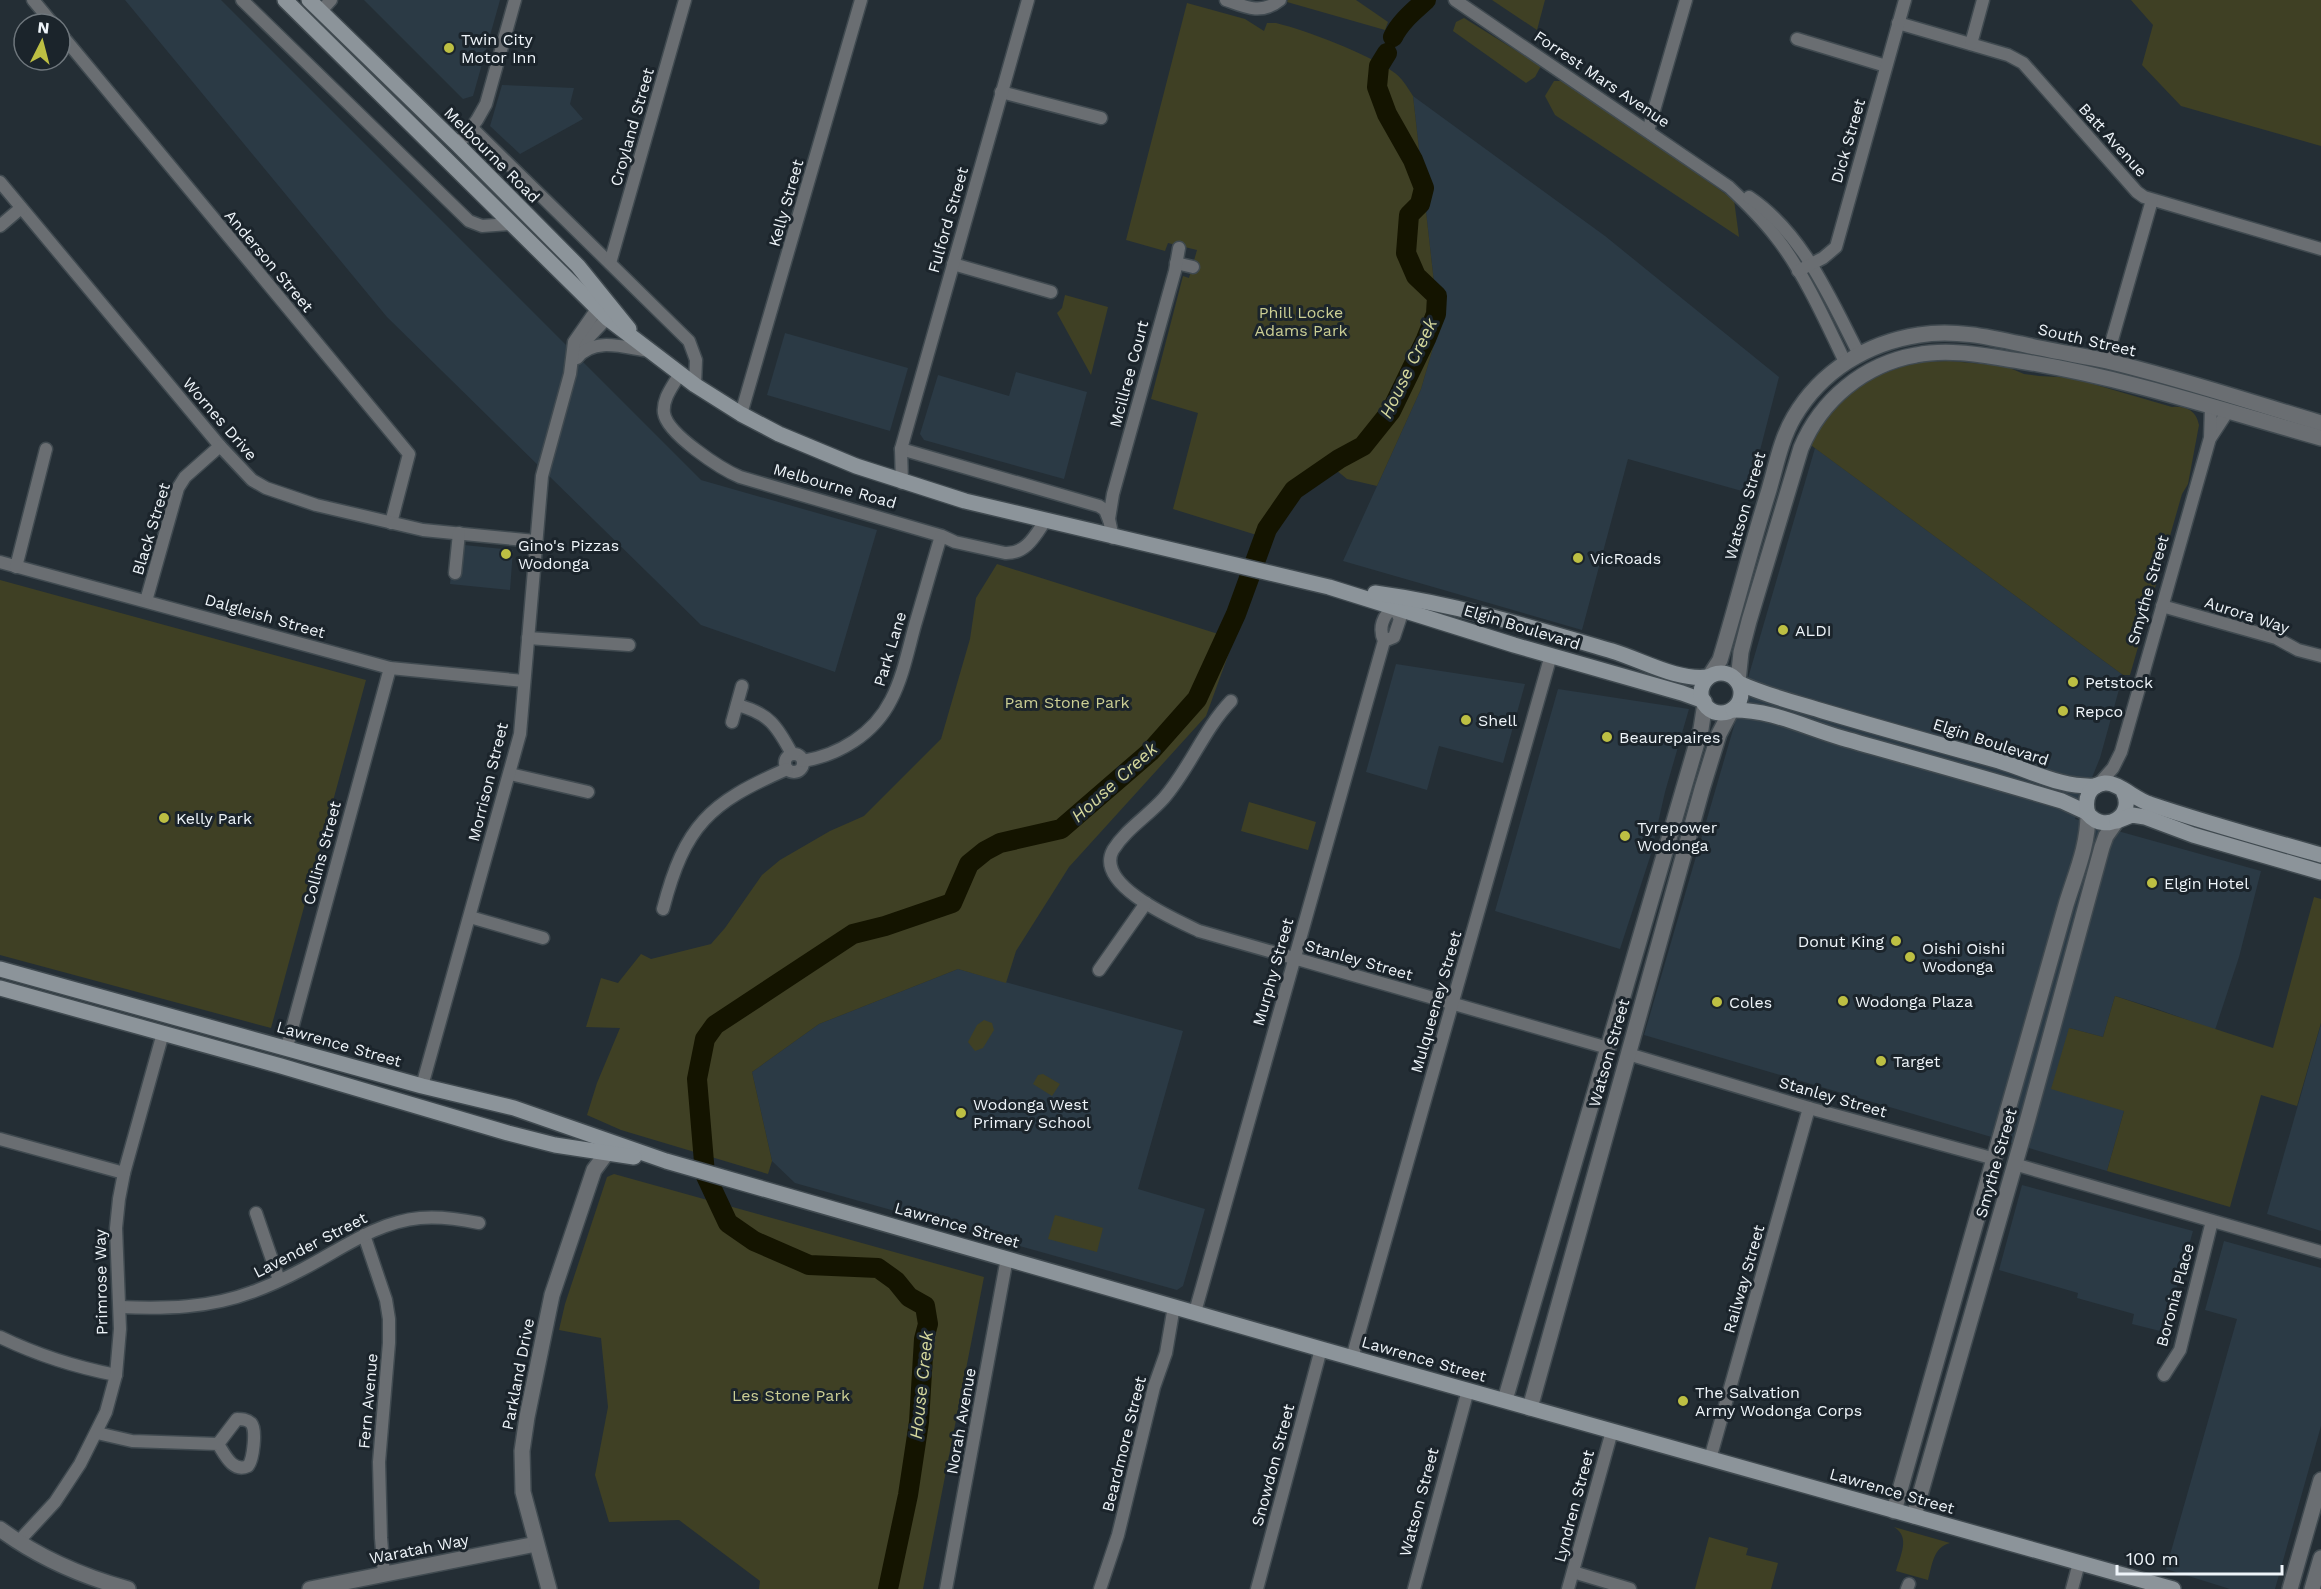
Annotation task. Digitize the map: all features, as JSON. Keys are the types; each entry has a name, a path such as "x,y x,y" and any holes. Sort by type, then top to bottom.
{"main road":[{"name":"Melbourne Road","path":"285,0 507,220 644,347 680,375 741,414 800,443 902,483 1045,521 1112,531 1272,573"},
{"name":"Melbourne Road","path":"309,0 326,5 458,145 578,266 605,311"},
{"path":"312,28 326,5"},
{"path":"507,220 514,203"},
{"name":"Elgin Boulevard","path":"1272,573 1434,611 1514,622 1636,658 1680,675 1694,678 1709,677"},
{"name":"Elgin Boulevard","path":"1434,611 1514,645 1682,693 1704,702"},
{"path":"1514,622 1510,635 1514,645"},
{"path":"1732,710 1741,696 1738,682 1726,674 1719,673 1709,677 1701,687 1704,702 1716,712 1754,710 1775,714 1820,731 2062,801 2088,813 2100,823 2116,821 2132,815 2150,818 2202,837 2321,872"},
{"name":"Elgin Boulevard","path":"1738,682 1763,693 2018,766 2061,783 2075,786 2097,785"},
{"path":"2088,813 2087,797 2097,785 2110,783 2141,801 2180,815 2321,855"},
{"path":"2116,821 2126,808 2126,796 2123,790"},
{"name":"Lawrence Street","path":"0,969 422,1086 514,1108 605,1147 743,1182 1352,1358 2173,1589"},
{"path":"40,998 45,981"},
{"name":"Lawrence Street","path":"0,988 282,1066 508,1133 590,1151 605,1147"},
{"path":"163,1033 168,1014"},
{"path":"282,1066 287,1047"},
{"path":"417,1105 422,1086"}],"street":[{"path":"33,0 43,12"},
{"path":"458,145 472,128 486,104 515,0"},
{"name":"Croyland Street","path":"610,263 685,0"},
{"name":"Kelly Street","path":"741,414 861,0"},
{"name":"Fulford Street","path":"902,483 901,449 1028,0"},
{"path":"1226,0 1261,9 1271,7 1280,0"},
{"path":"1648,130 1686,0"},
{"name":"Dick Street","path":"1798,271 1827,255 1836,247 1905,0"},
{"path":"1971,44 1983,0"},
{"path":"248,2 469,221 482,226 507,220"},
{"name":"Forrest Mars Avenue","path":"1459,2 1729,187 1753,200 1770,214 1781,224 1811,264 1859,354"},
{"name":"Batt Avenue","path":"1898,23 2008,55 2023,63 2137,192 2152,200 2321,249"},
{"path":"1797,39 1886,66"},
{"name":"Anderson Street","path":"72,47 409,453 391,523"},
{"path":"1001,92 1101,118"},
{"name":"Melbourne Road","path":"472,128 689,341 696,360 695,385"},
{"name":"Wornes Drive","path":"0,182 220,446 252,480 266,488 316,505 423,530 536,541"},
{"name":"Forrest Mars Avenue","path":"1729,187 1777,237 1798,271 1845,362"},
{"path":"2104,369 2152,200"},
{"path":"0,226 21,208"},
{"name":"Mcillree Court","path":"1112,531 1113,494 1179,248"},
{"path":"1176,263 1193,267"},
{"path":"953,264 1051,292"},
{"name":"Morrison Street","path":"570,374 605,311"},
{"name":"Morrison Street","path":"422,1086 520,734 542,476 570,374 575,339 605,311"},
{"name":"South Street","path":"1845,362 1859,354 1918,335 1939,333 1982,336 2104,369 2223,394 2321,423"},
{"path":"578,358 587,348 599,345 644,347"},
{"name":"South Street","path":"1860,375 1898,359 1935,352 2104,369 2211,406 2321,438"},
{"path":"1738,682 1741,652 1801,448 1808,432 1822,411 1860,375 1859,354"},
{"path":"1845,362 1860,375"},
{"name":"Watson Street","path":"1709,677 1720,660 1758,524 1792,419 1803,404 1845,362"},
{"name":"Melbourne Road","path":"680,375 666,399 664,416 669,425 719,467 750,480 956,542 1009,553 1029,544 1045,521"},
{"path":"2211,406 2223,394 2228,411"},
{"name":"Smythe Street","path":"2123,790 2119,770 2121,753 2210,438 2211,406"},
{"name":"Smythe Street","path":"2210,438 2228,411"},
{"path":"1784,440 1801,448"},
{"name":"Black Street","path":"146,600 178,488 185,477 220,446"},
{"path":"16,567 46,449"},
{"path":"901,449 1091,503 1105,510 1112,531"},
{"name":"Fulford Street","path":"883,476 901,449"},
{"path":"1091,503 1103,502 1113,494"},
{"path":"1758,524 1777,527"},
{"path":"455,573 459,533"},
{"name":"Park Lane","path":"663,909 684,849 708,815 748,786 787,769 797,772 802,768 798,758 825,757 848,745 862,735 890,702 901,677 941,536"},
{"name":"Dalgleish Street","path":"0,562 390,668 525,681"},
{"name":"Murphy Street","path":"1195,1312 1384,641 1380,633 1385,614 1396,602"},
{"name":"Aurora Way","path":"2163,606 2276,638 2298,650 2321,656"},
{"path":"528,638 629,645"},
{"name":"Mulqueeney Street","path":"1352,1358 1551,655"},
{"name":"Collins Street","path":"287,1047 390,668"},
{"path":"732,722 742,686"},
{"name":"Stanley Street","path":"1231,700 1163,799 1119,842 1112,852 1112,870 1123,886 1146,903 1199,931 1608,1048"},
{"name":"Watson Street","path":"1505,1400 1701,729 1704,702"},
{"path":"737,705 748,707 770,719 798,758"},
{"name":"Watson Street","path":"1530,1408 1702,789 1719,735 1732,710"},
{"name":"Smythe Street","path":"2097,785 2113,768 2121,753"},
{"path":"510,774 588,792"},
{"path":"1684,783 1702,789"},
{"name":"Smythe Street","path":"1894,1511 2066,905 2086,844 2088,813"},
{"name":"Smythe Street","path":"1914,1516 2027,1122 2104,840 2116,821"},
{"path":"1664,850 1684,855"},
{"path":"1099,970 1146,903"},
{"path":"2066,905 2085,910"},
{"path":"470,916 543,938"},
{"path":"2049,968 2068,974"},
{"path":"1618,1012 1638,1018"},
{"name":"Primrose Way","path":"18,1542 55,1502 80,1464 106,1412 116,1375 120,1307 116,1228 124,1173 163,1033"},
{"path":"1608,1048 1628,1054"},
{"name":"Stanley Street","path":"1628,1054 1809,1108 1995,1159"},
{"path":"1597,1087 1617,1093"},
{"name":"Railway Street","path":"1710,1459 1809,1108"},
{"path":"2006,1116 2027,1122"},
{"path":"0,1139 124,1173"},
{"name":"Parkland Drive","path":"549,1589 523,1492 521,1474 527,1417 552,1295 594,1170 605,1147"},
{"path":"590,1151 594,1170"},
{"path":"1995,1159 2321,1252"},
{"path":"256,1213 279,1280"},
{"name":"Lavender Street","path":"120,1307 166,1309 212,1303 251,1293 302,1270 364,1235 382,1227 419,1218 444,1217 479,1223"},
{"name":"Boronia Place","path":"2164,1376 2180,1350 2212,1221"},
{"path":"1976,1225 1996,1230"},
{"name":"Fern Avenue","path":"364,1235 386,1300 389,1320 379,1462 384,1574"},
{"name":"Norah Avenue","path":"946,1589 1007,1258"},
{"name":"Beardmore Street","path":"1100,1589 1118,1535 1154,1387 1166,1353 1174,1306"},
{"path":"0,1337 20,1347 77,1367 116,1375"},
{"name":"Snowdon Street","path":"1257,1589 1321,1349"},
{"path":"1520,1351 1544,1359"},
{"name":"Watson Street","path":"1414,1589 1468,1390"},
{"name":"Lyndren Street","path":"1568,1589 1612,1431"},
{"path":"97,1433 132,1441 218,1444"},
{"path":"1915,1437 1935,1443"},
{"path":"2320,1488 2290,1586 2312,1589 2321,1558"},
{"path":"0,1529 18,1542 78,1574 128,1589"},
{"name":"Waratah Way","path":"310,1589 536,1544"},
{"path":"2072,1589 2079,1563"},
{"path":"1573,1572 1630,1589"}],"shaded area":[{"path":"125,0 221,0 701,480 877,530 835,672 701,625 387,317"},
{"name":"Twin City Motor Inn","path":"364,0 500,0 473,96 463,99"},
{"path":"502,85 574,88 570,104 583,119 520,154 490,126"},
{"path":"1413,96 1605,236 1779,377 1749,493 1628,459 1582,630 1343,561 1421,389 1439,327"},
{"path":"785,333 908,368 890,431 767,395"},
{"path":"1016,372 1087,392 1064,479 924,440 920,434 938,375 1009,396"},
{"path":"1815,448 2123,675 2100,758 2075,819 2261,871 2239,957 2215,1030 2115,996 2103,1037 2069,1028 2124,1111 2107,1171 1644,1035"},
{"path":"464,545 513,550 510,590 450,584 451,574 461,575"},
{"path":"1396,664 1525,684 1503,763 1439,746 1427,790 1366,772"},
{"path":"1558,689 1689,709 1665,792 1651,854 1620,949 1495,911"},
{"name":"Wodonga West Primary School","path":"958,969 1183,1031 1138,1189 1205,1209 1183,1286 1177,1290 795,1183 772,1161 752,1072 819,1024"},
{"path":"2321,1024 2321,1231 2267,1214"},
{"path":"2022,1185 2193,1231 2164,1332 2132,1324 2134,1314 2077,1298 2078,1293 1999,1270"},
{"path":"2224,1241 2321,1268 2321,1426 2275,1589 2230,1589 2166,1569 2237,1319 2205,1310"}],"green space":[{"path":"1288,0 1356,0 1388,22 1385,30 1287,2"},
{"path":"1492,0 1545,0 1537,30"},
{"path":"2131,0 2321,0 2321,146 2181,106 2142,65 2153,25"},
{"name":"Phill Locke Adams Park","path":"1187,3 1245,19 1264,31 1267,23 1276,23 1336,43 1396,73 1413,96 1439,327 1421,389 1377,486 1347,479 1330,465 1294,490 1263,537 1173,509 1198,413 1151,399 1183,276 1189,278 1197,250 1168,243 1165,251 1126,240"},
{"path":"1464,18 1541,66 1535,77 1526,83 1453,31 1456,22"},
{"path":"1554,81 1563,81 1574,86 1734,200 1739,237 1555,115 1545,96"},
{"path":"1065,295 1108,307 1091,375 1057,313 1062,308"},
{"path":"1950,361 2005,366 2024,374 2039,376 2078,378 2172,407 2186,408 2193,412 2198,420 2188,484 2182,494 2130,675 2123,675 1808,443 1827,417 1852,392 1875,376 1917,362"},
{"name":"Pam Stone Park","path":"997,564 1234,639 1206,716 1069,867 1016,951 1006,983 958,969 819,1024 752,1072 772,1161 768,1174 621,1130 587,1115 597,1083 620,1028 586,1027 601,978 618,983 641,954 651,959 711,944 762,875 780,860 830,831 864,816 941,739 970,639 976,598"},
{"name":"Kelly Park","path":"0,580 366,680 271,1028 0,955"},
{"path":"1249,802 1316,822 1308,850 1241,831"},
{"path":"2314,897 2321,899 2321,1023 2297,1106 2261,1095 2230,1207 2107,1171 2124,1111 2051,1089 2069,1028 2103,1037 2115,996 2273,1048"},
{"path":"984,1020 992,1023 994,1030 983,1048 975,1051 968,1042 977,1025"},
{"path":"1043,1074 1060,1084 1052,1096 1033,1084 1038,1075"},
{"name":"Les Stone Park","path":"614,1174 984,1277 923,1589 759,1589 760,1581 679,1520 609,1522 595,1475 608,1407 601,1338 559,1330 565,1304 607,1177"},
{"path":"1055,1215 1103,1228 1097,1252 1048,1239"},
{"path":"1894,1527 1950,1543 1940,1548 1937,1553 1928,1580 1896,1571 1903,1541 1899,1531"},
{"path":"1709,1537 1748,1548 1746,1555 1778,1563 1771,1589 1695,1589"}],"waterway":[{"name":"House Creek","path":"1393,37 1403,22 1426,0"},
{"name":"House Creek","path":"888,1589 908,1495 919,1422 924,1339 928,1324 925,1306 909,1297 896,1281 878,1268 809,1265 754,1241 728,1223 705,1174 697,1079 705,1039 715,1025 853,934 885,926 952,903 969,864 985,851 1000,843 1061,829 1150,752 1197,699 1236,614 1267,529 1294,490 1339,459 1363,446 1391,411 1436,314 1437,296 1416,276 1406,253 1409,215 1420,204 1424,188 1413,160 1387,114 1377,87 1379,66 1387,53"}],"place":[{"name":"Twin City Motor Inn","path":"449,48"},
{"name":"Gino's Pizzas Wodonga","path":"506,554"},
{"name":"VicRoads","path":"1578,558"},
{"name":"ALDI","path":"1783,630"},
{"name":"Petstock","path":"2073,682"},
{"name":"Repco","path":"2063,711"},
{"name":"Shell","path":"1466,720"},
{"name":"Beaurepaires","path":"1607,737"},
{"name":"Kelly Park","path":"164,818"},
{"name":"Tyrepower Wodonga","path":"1625,836"},
{"name":"Elgin Hotel","path":"2152,883"},
{"name":"Donut King","path":"1896,941"},
{"name":"Oishi Oishi Wodonga","path":"1910,957"},
{"name":"Wodonga Plaza","path":"1843,1001"},
{"name":"Coles","path":"1717,1002"},
{"name":"Target","path":"1881,1061"},
{"name":"Wodonga West Primary School","path":"961,1113"},
{"name":"The Salvation Army Wodonga Corps","path":"1683,1401"}]}
